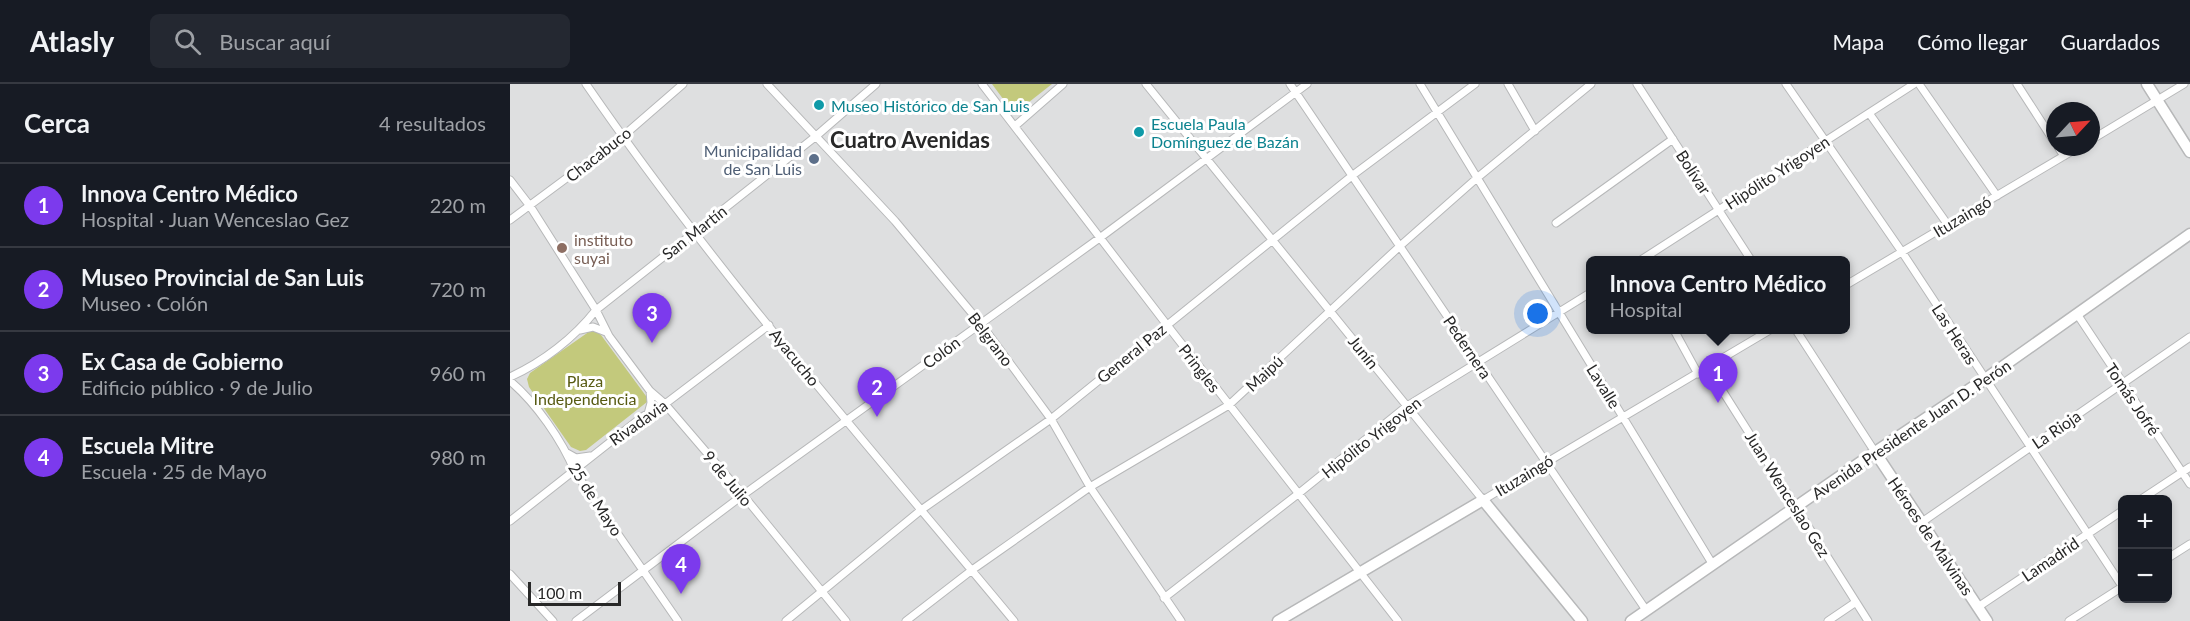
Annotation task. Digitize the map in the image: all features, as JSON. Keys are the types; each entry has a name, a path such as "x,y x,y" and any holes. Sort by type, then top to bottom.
{"main road":[{"path":"2147,84 2190,152"},
{"name":"Avenida Presidente Juan D. Perón","path":"1631,621 1875,452 1985,379 2190,234"},
{"name":"Héroes de Malvinas","path":"1875,452 1987,621"},
{"name":"Ituzaingó","path":"1278,621 1483,500"},
{"name":"Junín","path":"1483,500 1582,621"}],"street":[{"name":"Ayacucho","path":"586,84 622,137 694,232 846,420 1014,621"},
{"name":"Chacabuco","path":"510,220 622,137 683,84"},
{"name":"Belgrano","path":"768,84 895,221 981,324 1050,419 1090,487 1180,621"},
{"name":"San Martín","path":"510,379 580,330 596,310 815,137 876,84"},
{"name":"Pringles","path":"982,84 1398,621"},
{"path":"1015,126 1063,84"},
{"name":"Junín","path":"1146,84 1483,500"},
{"name":"Pedernera","path":"1290,84 1646,610"},
{"name":"Colón","path":"576,621 743,495 1101,237 1307,84"},
{"name":"Lavalle","path":"1420,84 1713,565"},
{"name":"General Paz","path":"786,621 921,510 1050,419 1273,242 1353,175 1475,84"},
{"path":"1508,84 1535,131"},
{"name":"Maipú","path":"906,621 972,570 1090,487 1229,405 1400,246 1477,178 1591,84"},
{"name":"Bolívar","path":"1637,84 1748,256"},
{"name":"Las Heras","path":"1786,84 1902,252 2118,580"},
{"name":"Hipólito Yrigoyen","path":"1649,256 1914,84"},
{"path":"1919,84 1997,196"},
{"path":"2017,84 2046,129"},
{"path":"2100,135 2184,84"},
{"path":"1869,113 1948,225"},
{"path":"1556,223 1673,139"},
{"name":"Ituzaingó","path":"1850,282 2064,156"},
{"name":"9 de Julio","path":"510,180 530,206 596,310 609,336 650,391 665,404 743,495 846,621"},
{"name":"Hipólito Yrigoyen","path":"1164,598 1407,406 1586,295"},
{"name":"Tomás Jofré","path":"2077,314 2190,484"},
{"name":"Rivadavia","path":"510,521 575,472 593,455 769,326"},
{"path":"580,330 597,327 609,336"},
{"path":"1676,334 1698,374"},
{"name":"Ituzaingó","path":"1483,500 1763,334"},
{"path":"1799,334 1875,452"},
{"name":"La Rioja","path":"1922,522 2190,337"},
{"name":"Juan Wenceslao Gez","path":"1708,368 1868,621"},
{"path":"524,393 522,378 527,369"},
{"name":"25 de Mayo","path":"510,379 524,393 567,453 575,472 678,621"},
{"path":"648,414 651,403 650,391"},
{"path":"567,453 576,458 593,455"},
{"path":"2148,495 2190,467"},
{"name":"Lamadrid","path":"1978,607 2118,514"},
{"path":"2172,555 2190,544"},
{"path":"510,574 553,621"},
{"path":"2069,621 2118,589"},
{"path":"1828,621 1856,602"}],"green space":[{"path":"992,84 1052,84 1024,106 1013,109"},
{"name":"Plaza Independencia","path":"590,331 601,335 646,396 647,402 586,450 580,451 571,447 529,387 527,379 530,373"}],"place":[{"name":"Museo Histórico de San Luis","path":"819,105"},
{"name":"Escuela Paula Domínguez de Bazán","path":"1139,132"},
{"name":"Municipalidad de San Luis","path":"814,159"},
{"name":"instituto suyai","path":"562,248"},
{"name":"Ex Casa de Gobierno","path":"652,343"},
{"name":"Innova Centro Médico","path":"1718,403"},
{"name":"Museo Provincial de San Luis","path":"877,417"},
{"name":"Escuela Mitre","path":"681,594"}],"district":[{"name":"Cuatro Avenidas","path":"910,139"}]}
